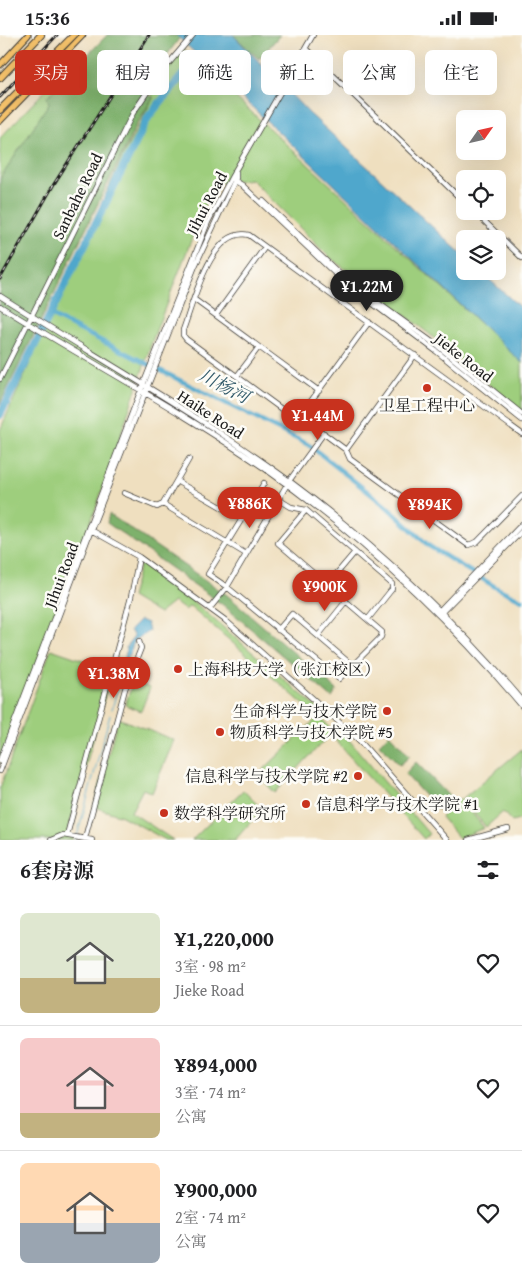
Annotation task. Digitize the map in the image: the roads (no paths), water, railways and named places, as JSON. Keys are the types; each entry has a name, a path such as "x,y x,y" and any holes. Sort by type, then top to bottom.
{"highway":[{"path":"0,78 40,35"},
{"path":"0,110 68,35"},
{"path":"13,96 74,35"}],"main road":[{"path":"0,65 28,35"},
{"path":"0,121 83,35"}],"street":[{"name":"Sanbahe Road","path":"0,379 133,113 181,47 193,35"},
{"path":"313,35 306,49 456,194"},
{"name":"Jihui Road","path":"0,760 208,222 306,49"},
{"name":"Jieke Road","path":"233,178 270,207 345,279 439,347 522,414"},
{"name":"Jieke Road","path":"233,178 344,282 443,356 522,420"},
{"path":"483,220 522,257"},
{"path":"522,434 247,234 235,235 225,240 212,255 183,330 184,337 291,416 300,416 324,433 346,450 350,459 468,545 477,542 522,497"},
{"path":"216,315 265,247"},
{"name":"Haike Road","path":"0,296 146,386 288,483 382,555 440,612 522,700"},
{"path":"195,300 319,391"},
{"name":"Haike Road","path":"0,306 216,436 288,483"},
{"path":"300,416 369,322"},
{"path":"237,376 259,347"},
{"path":"346,450 415,355"},
{"name":"Jihui Road","path":"0,771 143,393"},
{"path":"210,608 227,587 288,483 324,433"},
{"path":"124,493 157,507 164,504 178,482 189,459"},
{"path":"178,482 242,519"},
{"path":"264,483 208,575 227,587 336,679 343,677 382,636 381,630 278,543 306,510"},
{"path":"278,499 291,507 306,510 393,586 368,619"},
{"path":"164,504 246,554"},
{"path":"483,568 522,524"},
{"path":"91,530 139,557 210,608 359,739 447,840"},
{"path":"440,612 522,531"},
{"path":"327,585 355,552"},
{"path":"68,835 117,652 139,557"},
{"path":"318,636 346,601"},
{"name":"Haike Road","path":"440,612 522,706"},
{"path":"278,630 292,614 354,666"},
{"path":"83,838 124,689 141,648 139,641"},
{"path":"468,840 487,837 508,829"},
{"path":"51,840 59,835 74,835 92,840"}],"water":[{"path":"176,35 233,35 248,50 192,50"},
{"path":"251,53 261,64 261,95 291,95 456,249 456,280 490,280 522,309 522,363 239,95 251,95"},
{"path":"140,620 147,623 149,631 135,640 123,669 120,668 125,659 126,647 134,637 130,630"}],"waterway":[{"path":"0,415 149,116 204,49"},
{"name":"川杨河","path":"50,315 309,445 387,507 429,546 497,588 522,600"},
{"path":"112,709 123,669"},
{"path":"76,840 110,715"}],"railway":[{"path":"0,97 57,35"},
{"path":"0,279 54,184 149,35"}],"place":[{"name":"卫星工程中心","path":"427,388"},
{"name":"上海科技大学（张江校区）","path":"178,669"},
{"name":"生命科学与技术学院","path":"387,711"},
{"name":"物质科学与技术学院 #5","path":"220,732"},
{"name":"信息科学与技术学院 #2","path":"358,776"},
{"name":"信息科学与技术学院 #1","path":"306,804"},
{"name":"数学科学研究所","path":"164,813"}]}
